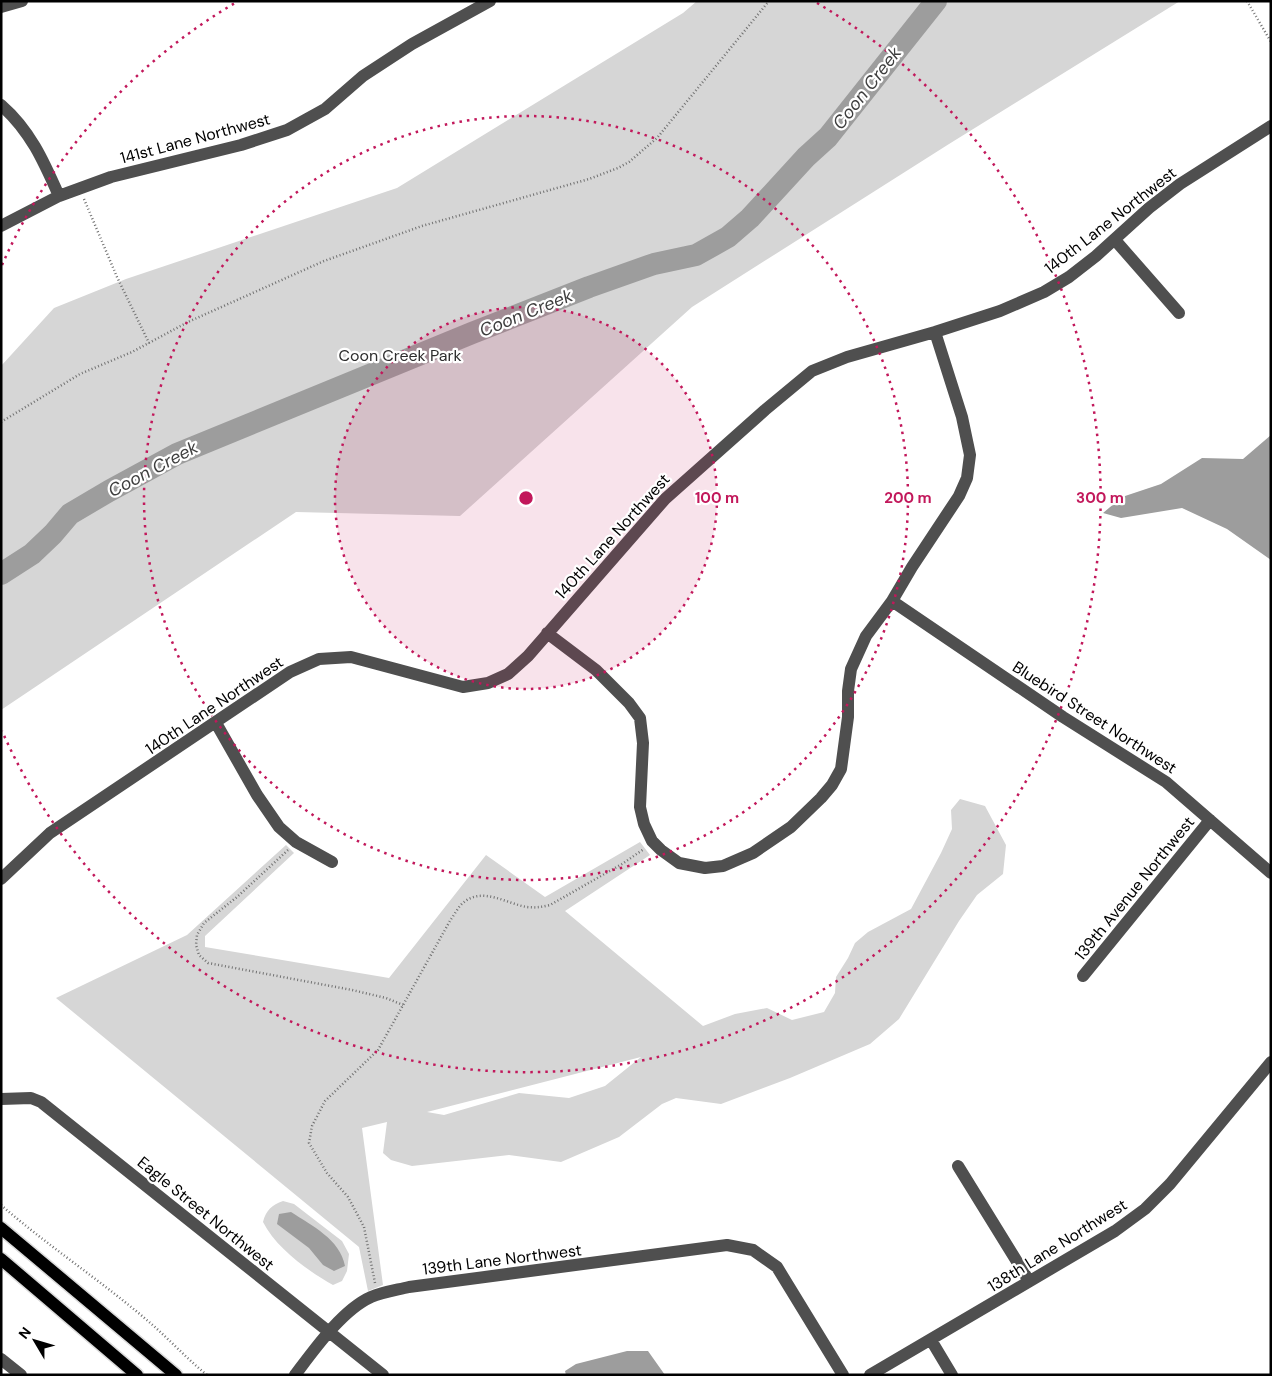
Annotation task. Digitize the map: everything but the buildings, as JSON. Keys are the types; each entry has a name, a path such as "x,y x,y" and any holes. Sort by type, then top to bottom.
{"main road":[{"path":"1,1228 176,1375"},
{"path":"1,1259 137,1375"}],"street":[{"path":"1,7 22,1"},
{"name":"141st Lane Northwest","path":"1,226 59,196 111,177 241,145 287,130 325,109 363,76 412,44 490,1"},
{"path":"1,105 12,114 27,132 39,152 59,196"},
{"name":"140th Lane Northwest","path":"1,879 50,833 216,724 290,672 319,659 351,657 463,687 488,683 508,674 528,656 665,499 812,371 847,357 1000,311 1044,292 1069,277 1115,240 1149,208 1180,184 1271,126"},
{"path":"1115,240 1179,312"},
{"path":"547,633 596,670 629,703 640,718 643,743 640,807 644,824 656,845 679,863 705,868 723,866 753,852 791,827 832,785 841,769 848,717 848,691 851,669 866,636 892,601 959,496 967,478 970,455 962,416 935,332"},
{"name":"Bluebird Street Northwest","path":"892,601 1063,717 1166,782 1271,873"},
{"path":"216,724 257,795 279,827 296,842 332,862"},
{"name":"139th Avenue Northwest","path":"1083,976 1210,820"},
{"name":"138th Lane Northwest","path":"870,1375 1115,1231 1145,1208 1170,1184 1271,1062"},
{"name":"Eagle Street Northwest","path":"1,1100 31,1098 41,1102 383,1375"},
{"path":"958,1166 1029,1281"},
{"name":"139th Lane Northwest","path":"295,1375 350,1310 371,1297 409,1287 727,1245 754,1250 777,1268 843,1375"},
{"path":"931,1340 952,1375"},
{"path":"1,1359 21,1375"}],"path":[{"path":"1,422 80,374 149,343 188,322 324,261 422,226 589,179 630,162 657,138 769,1"},
{"path":"1247,1 1271,42"},
{"path":"80,189 117,277 149,343"},
{"path":"296,842 237,897 204,923 198,935 196,945 198,954 208,963 352,990 386,998 403,1005"},
{"path":"375,1282 364,1227 348,1197 327,1173 309,1143 312,1126 325,1101 378,1050 451,918 463,902 474,897 490,896 525,907 537,908 550,905 640,852 656,845"},
{"path":"1,1205 32,1232 65,1255 147,1320 206,1375"}],"green space":[{"name":"Coon Creek Park","path":"697,1 1180,1 949,144 692,307 460,516 296,512 1,710 1,366 54,308 126,279 397,188 683,13"},
{"path":"960,799 985,806 1006,845 1003,874 977,895 899,1019 870,1044 790,1078 721,1104 676,1098 662,1104 619,1137 561,1162 509,1155 412,1166 391,1160 383,1153 387,1122 362,1128 383,1285 368,1291 359,1247 56,998 187,935 286,845 294,853 205,936 205,947 389,978 486,855 545,897 640,842 650,855 565,911 703,1026 735,1014 767,1008 792,1020 824,1012 835,993 836,977 855,943 868,932 911,909 952,829 951,810","holes":["641,1057 605,1086 569,1098 519,1093 444,1115 427,1112"]},
{"path":"283,1201 294,1204 342,1241 349,1254 347,1271 342,1281 333,1285 313,1273 284,1250 269,1232 263,1222 266,1214 273,1206"}],"shaded area":[{"path":"1271,435 1271,560 1227,529 1182,508 1121,518 1103,513 1122,497 1161,484 1202,458 1243,459"},
{"path":"291,1212 316,1228 331,1241 337,1248 345,1266 334,1271 323,1265 309,1248 277,1224 279,1214"},
{"path":"627,1351 648,1351 665,1375 566,1375 565,1371 576,1364"}],"waterway":[{"name":"Coon Creek","path":"1,574 32,554 70,514 177,454 589,287 654,264 696,255 728,237 750,218 806,157 828,137 936,1"}]}
